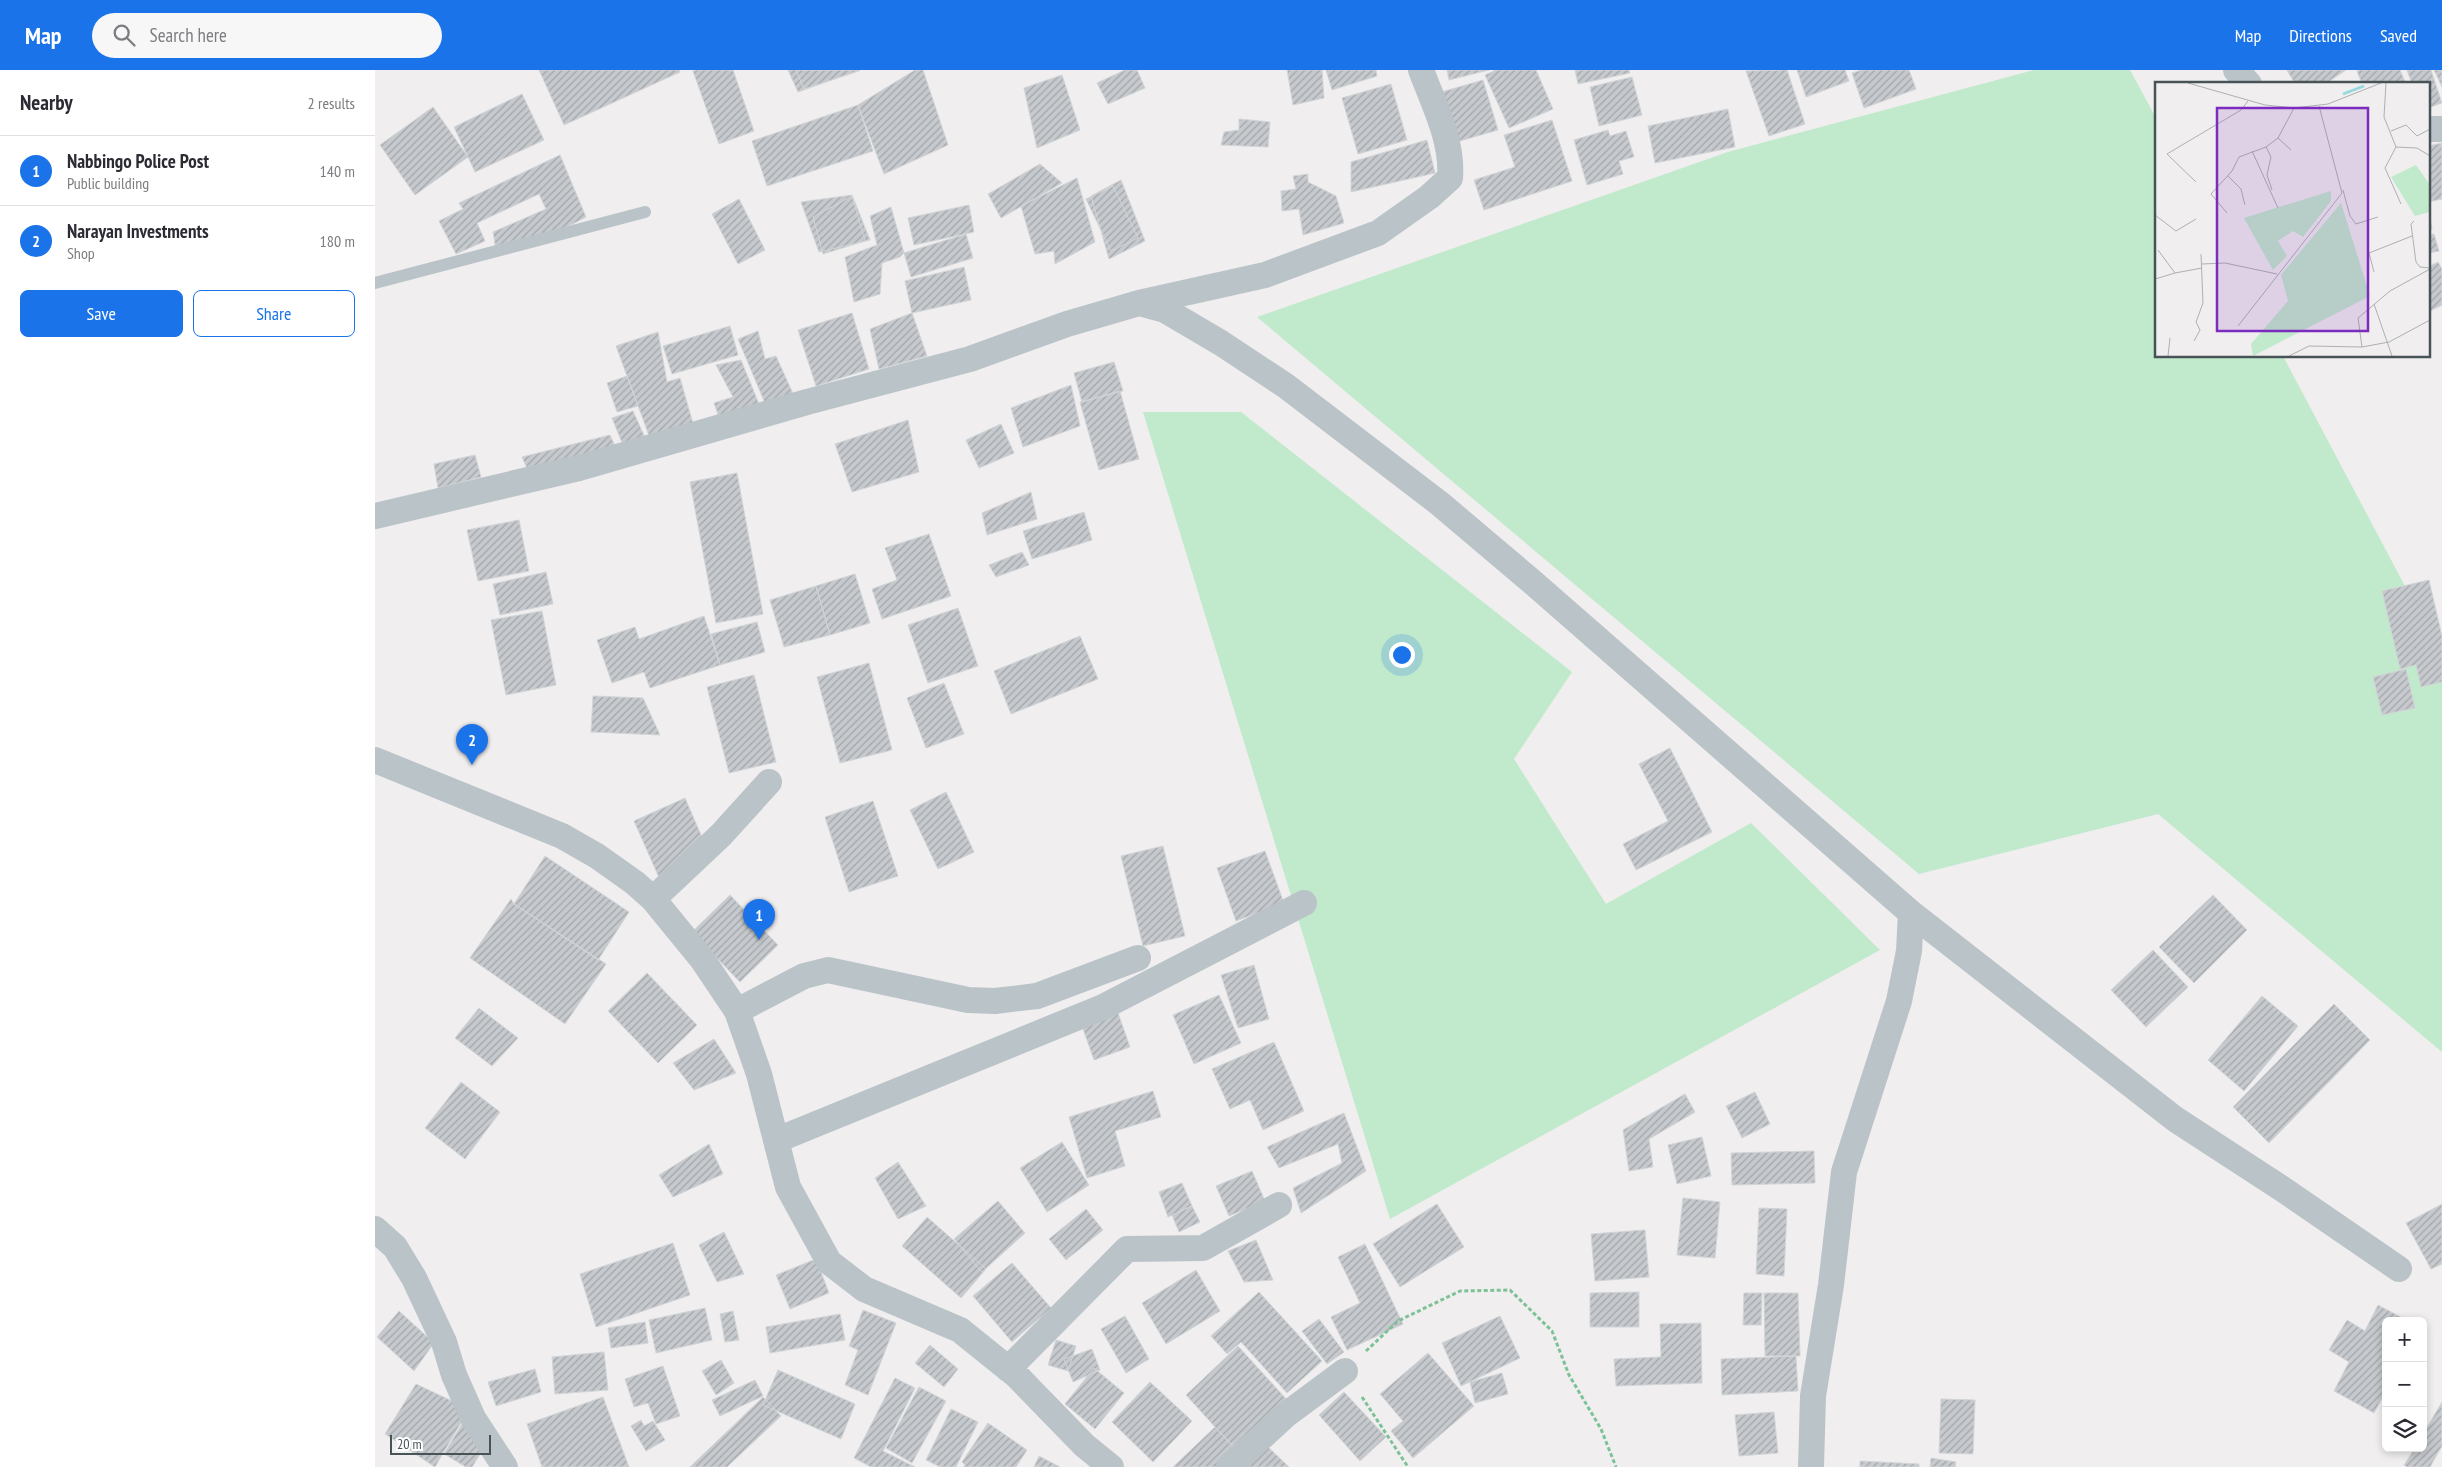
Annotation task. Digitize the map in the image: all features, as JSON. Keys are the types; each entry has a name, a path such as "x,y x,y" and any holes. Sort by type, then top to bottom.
{"street":[{"path":"375,516 579,468 970,358 1067,324 1139,303 1265,275 1378,233 1429,197 1450,178 1451,163 1448,144 1421,70"},
{"path":"2236,70 2247,82"},
{"path":"2429,128 2442,129"},
{"path":"1139,303 1165,310 1221,343 1286,386 1439,503 1531,580 1911,913 2175,1119 2281,1188 2399,1269"},
{"path":"375,760 562,836 597,856 635,883 653,899 702,959 737,1012 759,1074 789,1187 829,1262 865,1289 960,1330 1008,1368 1084,1445 1111,1467"},
{"path":"653,899 721,835 769,782"},
{"path":"777,1140 1103,1007 1304,903"},
{"path":"1811,1467 1813,1396 1831,1285 1844,1172 1899,1001 1909,951 1911,913"},
{"path":"737,1012 804,976 828,970 967,1000 995,1001 1037,996 1137,958"},
{"path":"1008,1368 1127,1249 1203,1248 1279,1205"},
{"path":"375,1229 395,1247 413,1278 445,1342 454,1375 473,1418 505,1467"},
{"path":"1229,1467 1287,1414 1345,1371"}],"lane":[{"path":"375,283 645,212"}],"path":[{"path":"1408,1467 1345,1371 1398,1321 1459,1291 1510,1290 1552,1331 1569,1375 1601,1429 1616,1467"}],"green space":[{"path":"2034,70 2130,70 2155,116 2155,358 2284,358 2442,656 2442,1052 2158,814 1919,874 1257,317 1728,152"},
{"path":"1143,412 1241,412 1572,672 1514,759 1606,904 1751,823 1880,950 1390,1219"}],"building":[{"path":"539,70 679,70 680,72 564,125"},
{"path":"733,70 754,131 719,144 693,71"},
{"path":"788,70 860,70 798,92"},
{"path":"796,70 859,70 859,71 804,89"},
{"path":"915,70 923,70 948,145 884,174 858,105"},
{"path":"1125,70 1137,70 1145,88 1108,104 1097,83"},
{"path":"1287,70 1322,70 1324,98 1293,105"},
{"path":"1326,70 1376,70 1377,76 1332,90"},
{"path":"1447,70 1489,70 1449,80"},
{"path":"1496,70 1536,70 1553,109 1509,128 1485,75"},
{"path":"1575,70 1629,70 1630,73 1578,84"},
{"path":"1787,70 1805,124 1769,136 1746,71"},
{"path":"1797,70 1845,70 1849,81 1806,97"},
{"path":"1862,70 1909,70 1916,89 1864,108 1852,73"},
{"path":"2287,70 2346,70 2328,82 2294,82"},
{"path":"2400,70 2405,82 2361,82 2357,71"},
{"path":"2407,70 2431,70 2442,103 2429,108 2429,82 2411,82"},
{"path":"2434,70 2442,70 2442,87"},
{"path":"1062,75 1080,130 1037,148 1024,88"},
{"path":"1632,77 1642,115 1599,126 1590,87"},
{"path":"1483,80 1498,130 1453,143 1438,93"},
{"path":"1391,84 1407,140 1358,154 1342,98"},
{"path":"522,94 544,140 475,172 454,127"},
{"path":"858,105 873,151 767,186 752,141"},
{"path":"433,107 468,157 415,195 380,145"},
{"path":"1728,109 1735,147 1655,163 1648,126"},
{"path":"1239,119 1270,122 1268,147 1221,145 1224,132 1239,130"},
{"path":"1552,120 1572,181 1484,210 1474,180 1515,167 1504,135"},
{"path":"1608,130 1610,136 1626,131 1634,157 1619,161 1623,174 1587,185 1574,140"},
{"path":"1427,140 1435,173 1351,192 1351,162"},
{"path":"2442,143 2442,199 2429,202 2429,146"},
{"path":"560,155 586,217 561,230 497,256 493,232 546,209 539,194 477,223 485,241 456,254 439,221 463,209 459,203"},
{"path":"1040,164 1062,183 1001,218 988,194"},
{"path":"1308,174 1308,182 1336,196 1344,223 1303,235 1299,209 1282,211 1281,191 1296,189 1293,176"},
{"path":"1077,178 1095,242 1055,264 1054,251 1035,254 1021,206"},
{"path":"1121,180 1145,241 1109,259 1091,196"},
{"path":"1113,186 1138,238 1111,251 1086,199"},
{"path":"852,195 870,240 819,252 801,202"},
{"path":"852,196 865,241 823,254 813,217"},
{"path":"739,199 765,250 738,264 712,214"},
{"path":"969,205 974,232 914,245 908,218"},
{"path":"891,207 904,253 900,257 882,263 880,294 854,302 845,257 877,245 870,216"},
{"path":"2429,213 2432,229 2429,230"},
{"path":"966,234 973,258 911,277 904,253"},
{"path":"2434,234 2439,251 2429,253 2429,235"},
{"path":"2438,262 2442,269 2442,305 2429,312 2429,266"},
{"path":"964,267 971,300 912,313 905,281"},
{"path":"852,313 869,369 816,386 798,330"},
{"path":"912,313 927,356 879,369 870,329"},
{"path":"730,326 738,355 672,374 663,346"},
{"path":"758,331 765,359 776,356 795,398 767,408 738,339"},
{"path":"658,332 667,382 680,378 694,427 651,441 616,346"},
{"path":"741,360 761,409 721,423 714,403 733,397 716,365"},
{"path":"1114,362 1123,391 1082,402 1074,373"},
{"path":"627,376 638,406 617,412 607,383"},
{"path":"1071,385 1080,426 1023,447 1011,408"},
{"path":"1120,391 1139,459 1099,470 1080,402"},
{"path":"633,411 647,442 625,450 612,418"},
{"path":"908,420 919,472 852,492 835,444"},
{"path":"1001,424 1014,453 979,468 966,440"},
{"path":"610,435 620,457 530,475 522,457"},
{"path":"475,455 481,477 438,488 434,464"},
{"path":"737,473 763,614 716,623 690,482"},
{"path":"1031,492 1037,519 987,535 982,513"},
{"path":"1084,512 1092,540 1032,559 1023,531"},
{"path":"519,520 529,571 478,581 467,530"},
{"path":"929,534 951,596 882,619 872,589 897,580 885,548"},
{"path":"1022,552 1029,565 996,577 989,565"},
{"path":"546,572 553,604 500,615 493,584"},
{"path":"855,574 870,623 830,635 816,586"},
{"path":"2429,580 2442,636 2442,682 2421,687 2416,665 2400,669 2382,591"},
{"path":"816,586 830,635 784,647 770,600"},
{"path":"958,608 978,666 928,683 908,625"},
{"path":"542,611 556,685 506,695 491,620"},
{"path":"704,616 720,665 650,688 644,672 612,683 597,640 635,627 639,639"},
{"path":"757,622 765,652 720,665 711,634"},
{"path":"1080,636 1098,679 1011,714 994,671"},
{"path":"869,663 892,750 840,763 817,677"},
{"path":"2406,669 2415,708 2382,715 2373,677"},
{"path":"754,675 776,762 729,773 707,687"},
{"path":"944,683 964,734 926,748 907,698"},
{"path":"593,696 643,698 660,735 591,732"},
{"path":"1670,748 1712,832 1636,870 1623,844 1668,821 1639,764"},
{"path":"946,792 974,852 938,869 910,810"},
{"path":"685,798 704,842 661,882 634,821"},
{"path":"873,801 898,876 849,892 825,817"},
{"path":"1163,846 1185,936 1143,946 1121,856"},
{"path":"1265,851 1284,903 1236,921 1217,868"},
{"path":"545,856 629,912 598,960 514,904"},
{"path":"730,895 778,945 740,982 692,932"},
{"path":"2213,895 2247,930 2194,983 2159,947"},
{"path":"511,899 514,904 606,964 565,1024 470,958"},
{"path":"2153,950 2188,987 2146,1027 2111,990"},
{"path":"1254,965 1269,1019 1238,1028 1221,975"},
{"path":"647,973 697,1025 658,1063 608,1011"},
{"path":"1219,995 1241,1043 1194,1064 1173,1015"},
{"path":"2262,996 2298,1026 2244,1091 2208,1060"},
{"path":"2334,1004 2370,1040 2269,1143 2233,1107"},
{"path":"479,1008 518,1038 492,1066 455,1038"},
{"path":"1118,1013 1130,1047 1094,1060 1082,1026"},
{"path":"714,1039 736,1073 694,1090 673,1063"},
{"path":"1274,1042 1304,1111 1263,1130 1250,1100 1230,1109 1212,1069"},
{"path":"461,1082 500,1112 465,1159 425,1128"},
{"path":"1153,1091 1161,1117 1115,1131 1125,1166 1087,1178 1069,1117"},
{"path":"1755,1092 1770,1124 1742,1138 1726,1106"},
{"path":"1685,1094 1695,1112 1649,1139 1653,1167 1629,1171 1623,1130"},
{"path":"1344,1113 1366,1171 1301,1213 1293,1188 1342,1163 1338,1144 1279,1168 1267,1147"},
{"path":"1702,1137 1711,1176 1677,1184 1668,1145"},
{"path":"1062,1142 1089,1185 1047,1212 1020,1168"},
{"path":"709,1144 723,1174 673,1197 659,1175"},
{"path":"1814,1151 1815,1183 1732,1185 1731,1153"},
{"path":"898,1162 926,1206 898,1219 875,1178"},
{"path":"1252,1171 1265,1201 1229,1216 1216,1186"},
{"path":"1182,1183 1192,1206 1168,1217 1159,1192"},
{"path":"1683,1198 1720,1202 1715,1258 1677,1255"},
{"path":"998,1201 1025,1233 982,1272 954,1239"},
{"path":"1437,1204 1464,1247 1400,1287 1373,1244"},
{"path":"2442,1204 2442,1264 2431,1269 2406,1223"},
{"path":"1192,1206 1200,1222 1179,1232 1172,1215"},
{"path":"1759,1208 1787,1209 1784,1276 1756,1274"},
{"path":"1086,1209 1103,1230 1066,1260 1049,1239"},
{"path":"927,1217 986,1269 961,1298 902,1246"},
{"path":"1645,1230 1649,1277 1595,1281 1591,1234"},
{"path":"724,1232 744,1274 717,1282 699,1245"},
{"path":"1256,1240 1273,1280 1244,1282 1228,1251"},
{"path":"673,1243 690,1295 596,1327 580,1274"},
{"path":"1365,1244 1403,1324 1347,1350 1331,1317 1360,1303 1338,1257"},
{"path":"816,1259 829,1293 790,1309 776,1275"},
{"path":"1012,1263 1051,1308 1012,1342 973,1296"},
{"path":"1196,1270 1220,1311 1166,1344 1142,1303"},
{"path":"1259,1292 1322,1361 1287,1393 1241,1342 1227,1354 1211,1336"},
{"path":"1639,1292 1639,1327 1590,1327 1590,1293"},
{"path":"1744,1293 1762,1293 1761,1325 1743,1325"},
{"path":"1764,1293 1798,1293 1800,1356 1765,1356"},
{"path":"2378,1305 2400,1317 2382,1317 2382,1398 2374,1413 2334,1391 2349,1362 2329,1350 2347,1320 2365,1331"},
{"path":"705,1308 712,1340 656,1353 649,1320"},
{"path":"863,1310 896,1323 868,1395 845,1385 858,1350 849,1346"},
{"path":"399,1311 434,1343 414,1371 377,1337"},
{"path":"733,1311 739,1340 725,1342 720,1314"},
{"path":"840,1314 845,1340 770,1353 766,1327"},
{"path":"1125,1316 1149,1359 1126,1373 1101,1329"},
{"path":"1500,1316 1520,1358 1461,1386 1442,1343"},
{"path":"1319,1319 1344,1352 1327,1364 1302,1331"},
{"path":"645,1322 648,1343 611,1348 608,1328"},
{"path":"1701,1323 1702,1383 1616,1386 1614,1359 1661,1357 1660,1324"},
{"path":"1056,1340 1076,1346 1068,1371 1048,1365"},
{"path":"930,1345 958,1369 944,1387 915,1363"},
{"path":"1238,1346 1288,1401 1235,1449 1186,1395"},
{"path":"1092,1349 1100,1370 1073,1382 1064,1359"},
{"path":"604,1352 608,1390 555,1394 552,1357"},
{"path":"1428,1353 1474,1406 1413,1458 1391,1431 1403,1421 1380,1394"},
{"path":"1796,1356 1798,1391 1722,1395 1721,1359"},
{"path":"721,1360 734,1383 716,1395 702,1371"},
{"path":"663,1366 680,1416 656,1424 648,1403 634,1407 625,1379"},
{"path":"1094,1368 1124,1393 1095,1429 1065,1404"},
{"path":"535,1369 541,1392 496,1406 488,1382"},
{"path":"778,1370 855,1404 841,1439 763,1405"},
{"path":"1502,1373 1508,1394 1475,1403 1470,1382"},
{"path":"895,1378 915,1388 883,1451 915,1467 871,1467 854,1458"},
{"path":"755,1380 763,1396 720,1416 712,1400"},
{"path":"1150,1382 1192,1421 1153,1462 1112,1422"},
{"path":"416,1384 469,1409 435,1467 385,1434"},
{"path":"919,1387 946,1401 912,1463 886,1448"},
{"path":"1344,1392 1386,1437 1360,1461 1319,1415"},
{"path":"603,1397 629,1467 542,1467 527,1424"},
{"path":"763,1397 781,1416 727,1467 690,1467"},
{"path":"1941,1399 1975,1400 1973,1454 1939,1453"},
{"path":"2442,1402 2442,1446 2430,1467 2407,1467 2404,1465 2412,1452 2427,1452 2427,1427"},
{"path":"951,1409 978,1422 956,1467 940,1467 926,1460"},
{"path":"1774,1412 1778,1453 1739,1456 1735,1415"},
{"path":"641,1420 644,1426 653,1421 665,1440 646,1451 631,1426"},
{"path":"988,1423 1027,1450 1016,1467 964,1467 965,1465 962,1462"},
{"path":"462,1424 489,1440 472,1467 466,1467 444,1454"},
{"path":"1215,1427 1238,1451 1220,1467 1173,1467"},
{"path":"1265,1444 1289,1467 1243,1467"},
{"path":"1039,1456 1060,1467 1034,1467"},
{"path":"1931,1458 1956,1462 1955,1467 1930,1467"},
{"path":"1860,1461 1919,1464 1919,1467 1860,1467"}],"place":[{"name":"Narayan Investments","path":"472,765"},
{"name":"Nabbingo Police Post","path":"759,940"}]}
